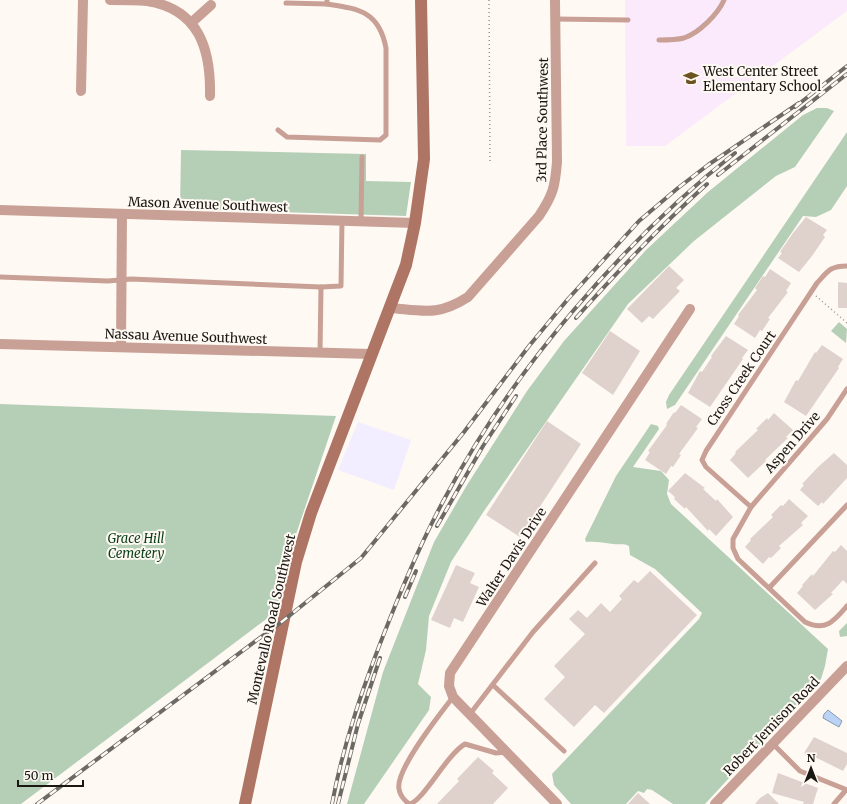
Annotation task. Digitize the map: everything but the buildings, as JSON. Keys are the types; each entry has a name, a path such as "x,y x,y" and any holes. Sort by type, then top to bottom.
{"main road":[{"name":"Montevallo Road Southwest","path":"244,804 296,562 311,513 371,354 391,308 406,265 415,223 424,159 421,0"}],"street":[{"path":"81,91 83,0"},
{"path":"110,0 140,1 156,4 179,13 191,23 204,44 209,68 210,96"},
{"name":"3rd Place Southwest","path":"391,308 438,312 454,306 468,297 539,216 549,202 556,186 557,162 555,0"},
{"path":"191,23 212,5"},
{"name":"Mason Avenue Southwest","path":"0,210 415,223"},
{"path":"121,346 122,214"},
{"name":"Walter Davis Drive","path":"453,698 449,686 450,673 690,309"},
{"name":"Nassau Avenue Southwest","path":"0,344 121,346 371,354"},
{"name":"Robert Jemison Road","path":"715,804 847,666"},
{"path":"453,698 557,804"}],"lane":[{"path":"659,40 682,39 691,35 712,16 724,0"},
{"path":"278,130 287,137 380,140 386,135 386,48 384,36 378,27 364,12 327,2 286,3"},
{"path":"555,19 628,20"},
{"path":"361,221 362,157"},
{"path":"0,277 108,281 121,279 321,287 341,286 342,220"},
{"name":"Cross Creek Court","path":"751,507 706,466 702,460 706,451 811,292 829,269 837,266 847,266"},
{"path":"320,353 321,287"},
{"name":"Aspen Drive","path":"847,389 827,419 751,507 733,539 738,560 805,622 815,626 826,625 834,621 847,606"},
{"path":"769,588 847,506"},
{"path":"470,714 533,632 595,563"},
{"path":"493,684 564,751"},
{"path":"453,698 414,752 399,777 398,789 402,797 409,804 419,799 439,770 459,747 465,744 496,752 506,752"},
{"path":"772,743 800,771 846,790 834,804"}],"path":[{"path":"489,0 490,161"},
{"path":"811,292 847,323"}],"shaded area":[{"name":"West Center Street Elementary School","path":"625,0 847,0 847,11 665,146 626,146"},
{"path":"358,422 411,440 394,490 338,470"}],"green space":[{"path":"817,108 827,108 834,111 795,167 776,176 694,241 628,304 484,511 451,562 429,616 426,650 418,684 431,697 429,710 364,804 347,804 383,672 434,542 467,485 527,391 564,341 646,250 708,192 803,115"},
{"path":"847,132 847,186 831,210 816,217 803,216 675,405 667,409 666,402 669,395"},
{"path":"181,150 366,154 366,181 411,182 406,216 180,209"},
{"path":"839,322 847,329 846,343 831,331"},
{"name":"Grace Hill Cemetery","path":"0,404 336,416 285,567 277,611 21,804 0,804"},
{"path":"651,424 658,426 659,429 633,467 661,471 669,480 667,494 671,504 828,649 825,666 821,679 705,804 673,804 652,790 647,789 644,793 638,791 626,804 571,804 554,785 552,774 699,619 702,613 655,569 630,555 629,546 623,544 586,542 585,539 616,476"},
{"path":"847,623 847,636 840,637 839,631"}],"water":[{"path":"828,710 842,721 839,727 823,718 824,714"}],"railway":[{"path":"795,107 847,66"},
{"path":"718,175 847,74"},
{"path":"37,804 284,620 361,558 464,432 529,346 568,299 639,221 708,165 799,103"},
{"path":"332,804 356,711 389,621 430,526 473,449 537,355 612,267 652,226 693,188 735,153"},
{"path":"576,318 640,249 707,184"},
{"path":"437,526 483,446 516,396"},
{"path":"405,597 416,571"},
{"path":"338,804 358,724 380,658"}],"place":[{"name":"West Center Street Elementary School","path":"691,78"}]}
